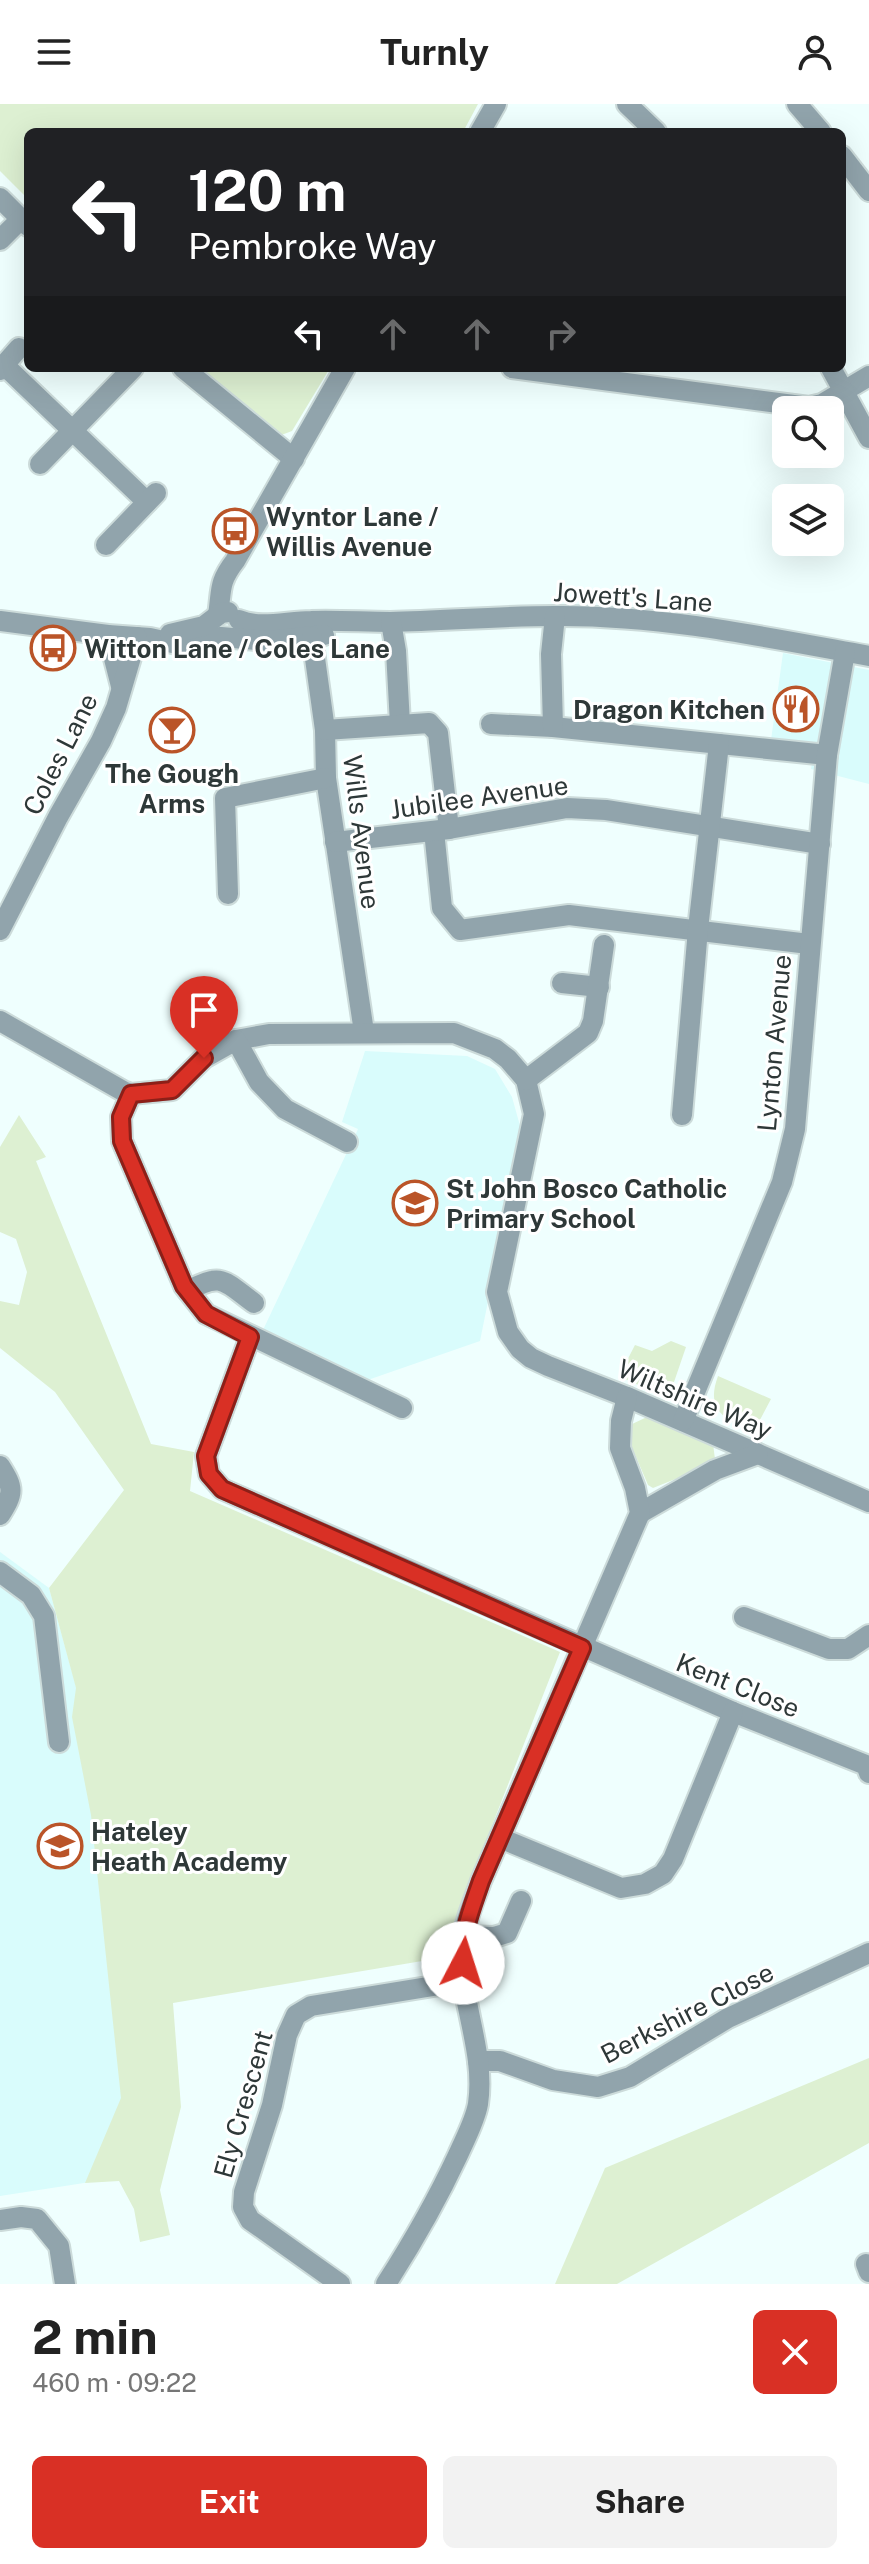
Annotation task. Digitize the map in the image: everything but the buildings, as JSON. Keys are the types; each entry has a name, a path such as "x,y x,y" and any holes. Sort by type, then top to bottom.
{"street":[{"path":"482,128 496,104"},
{"path":"627,104 652,128"},
{"path":"797,104 818,128"},
{"path":"846,161 869,191"},
{"path":"0,198 24,222 0,240"},
{"path":"19,348 2,368 151,497 106,545"},
{"path":"40,464 129,372"},
{"path":"188,372 294,459"},
{"path":"0,621 177,644 226,624 220,585 343,372"},
{"path":"542,372 809,407 822,404 869,376"},
{"path":"833,372 869,438"},
{"path":"553,727 551,654 555,616"},
{"name":"Jowett's Lane","path":"226,624 614,617 711,628 869,656"},
{"path":"391,622 396,651 400,724"},
{"name":"Jowett's Lane","path":"226,624 248,641 312,637 391,622"},
{"path":"282,623 295,631 305,629 311,632 312,637"},
{"name":"Coles Lane","path":"108,635 121,686"},
{"name":"Wills Avenue","path":"312,637 325,730 326,778 364,1032"},
{"name":"Coles Lane","path":"0,930 101,741 143,638"},
{"name":"Lynton Avenue","path":"683,1421 782,1182 795,1129 827,755 845,652"},
{"path":"325,730 429,723 438,733 442,908 460,930 569,915 809,944"},
{"path":"491,724 553,727 827,755"},
{"path":"682,1115 698,929 719,744"},
{"path":"228,894 225,798 326,778"},
{"name":"Jubilee Avenue","path":"335,842 441,830 567,808 606,810 820,844"},
{"path":"0,1021 131,1094 172,1090 204,1058 236,1040 269,1034 454,1033 495,1049 526,1080 588,1033 593,1021 604,945"},
{"path":"562,983 599,987"},
{"path":"236,1040 259,1082 285,1109 347,1142"},
{"name":"Wiltshire Way","path":"526,1080 533,1119 497,1292 508,1332 531,1358 869,1502"},
{"path":"131,1094 121,1117 122,1141 188,1291 206,1314 402,1408"},
{"path":"188,1291 207,1280 223,1280 254,1303"},
{"name":"Kent Close","path":"250,1337 206,1456 209,1474 222,1489 582,1648 866,1765 869,1773"},
{"path":"386,2284 418,2233 467,2136 478,2105 478,2061 464,1981 464,1936 481,1881 640,1513 635,1488 620,1448 621,1421 627,1397"},
{"path":"640,1513 715,1470 758,1454"},
{"path":"0,1466 11,1484 9,1499 0,1515"},
{"path":"0,1572 31,1595 44,1616 59,1742"},
{"path":"744,1617 829,1649 848,1649 869,1635"},
{"path":"500,1838 621,1888 645,1884 663,1874 673,1859 733,1712"},
{"path":"464,1936 494,1937 507,1933 521,1901"},
{"name":"Berkshire Close","path":"478,2061 500,2061 569,2084 598,2087 630,2077 728,2018 869,1953"},
{"name":"Ely Crescent","path":"340,2284 250,2220 243,2207 244,2192 272,2105 287,2035 296,2015 311,2006 464,1981"},
{"path":"0,2220 21,2217 37,2219 59,2246 65,2284"}],"shaded area":[{"path":"783,653 869,670 869,784 811,769 815,745 771,740"},
{"name":"St John Bosco Catholic Primary School","path":"365,1051 467,1056 495,1069 512,1097 522,1133 480,1341 362,1382 263,1330 358,1129 342,1122"},
{"name":"Hateley Heath Academy","path":"0,1552 49,1588 163,2005 97,2181 0,2196"}],"green space":[{"path":"0,104 478,104 465,128 24,128 24,195 0,171"},
{"path":"202,372 328,372 292,431 276,437"},
{"path":"19,1115 46,1157 36,1161 151,1444 194,1452 190,1491 560,1652 440,1958 173,2003 181,2107 160,2190 170,2235 140,2242 134,2209 119,2181 85,2183 121,2098 91,1815 72,1717 76,1688 49,1588 124,1490 55,1392 0,1348 0,1301 19,1305 27,1272 16,1239 0,1232 0,1147"},
{"path":"671,1341 686,1347 674,1382 651,1391 619,1376 635,1345 652,1351"},
{"path":"718,1376 771,1399 753,1433 726,1418 716,1406 714,1398"},
{"path":"647,1417 713,1444 715,1459 698,1470 653,1488 648,1485 628,1438 630,1425"},
{"path":"869,2058 869,2143 617,2284 555,2284 605,2168"}],"place":[{"name":"Wyntor Lane / Willis Avenue","path":"235,531"},
{"name":"Witton Lane / Coles Lane","path":"53,648"},
{"name":"Dragon Kitchen","path":"796,709"},
{"name":"The Gough Arms","path":"172,730"},
{"name":"St John Bosco Catholic Primary School","path":"415,1203"},
{"name":"Hateley Heath Academy","path":"60,1846"}],"route":[{"path":"204,1058 172,1090 131,1094 121,1117 122,1141 184,1286 206,1314 250,1337 206,1456 209,1474 222,1489 582,1648 481,1881 467,1920 462,1945 463,1963"}]}
